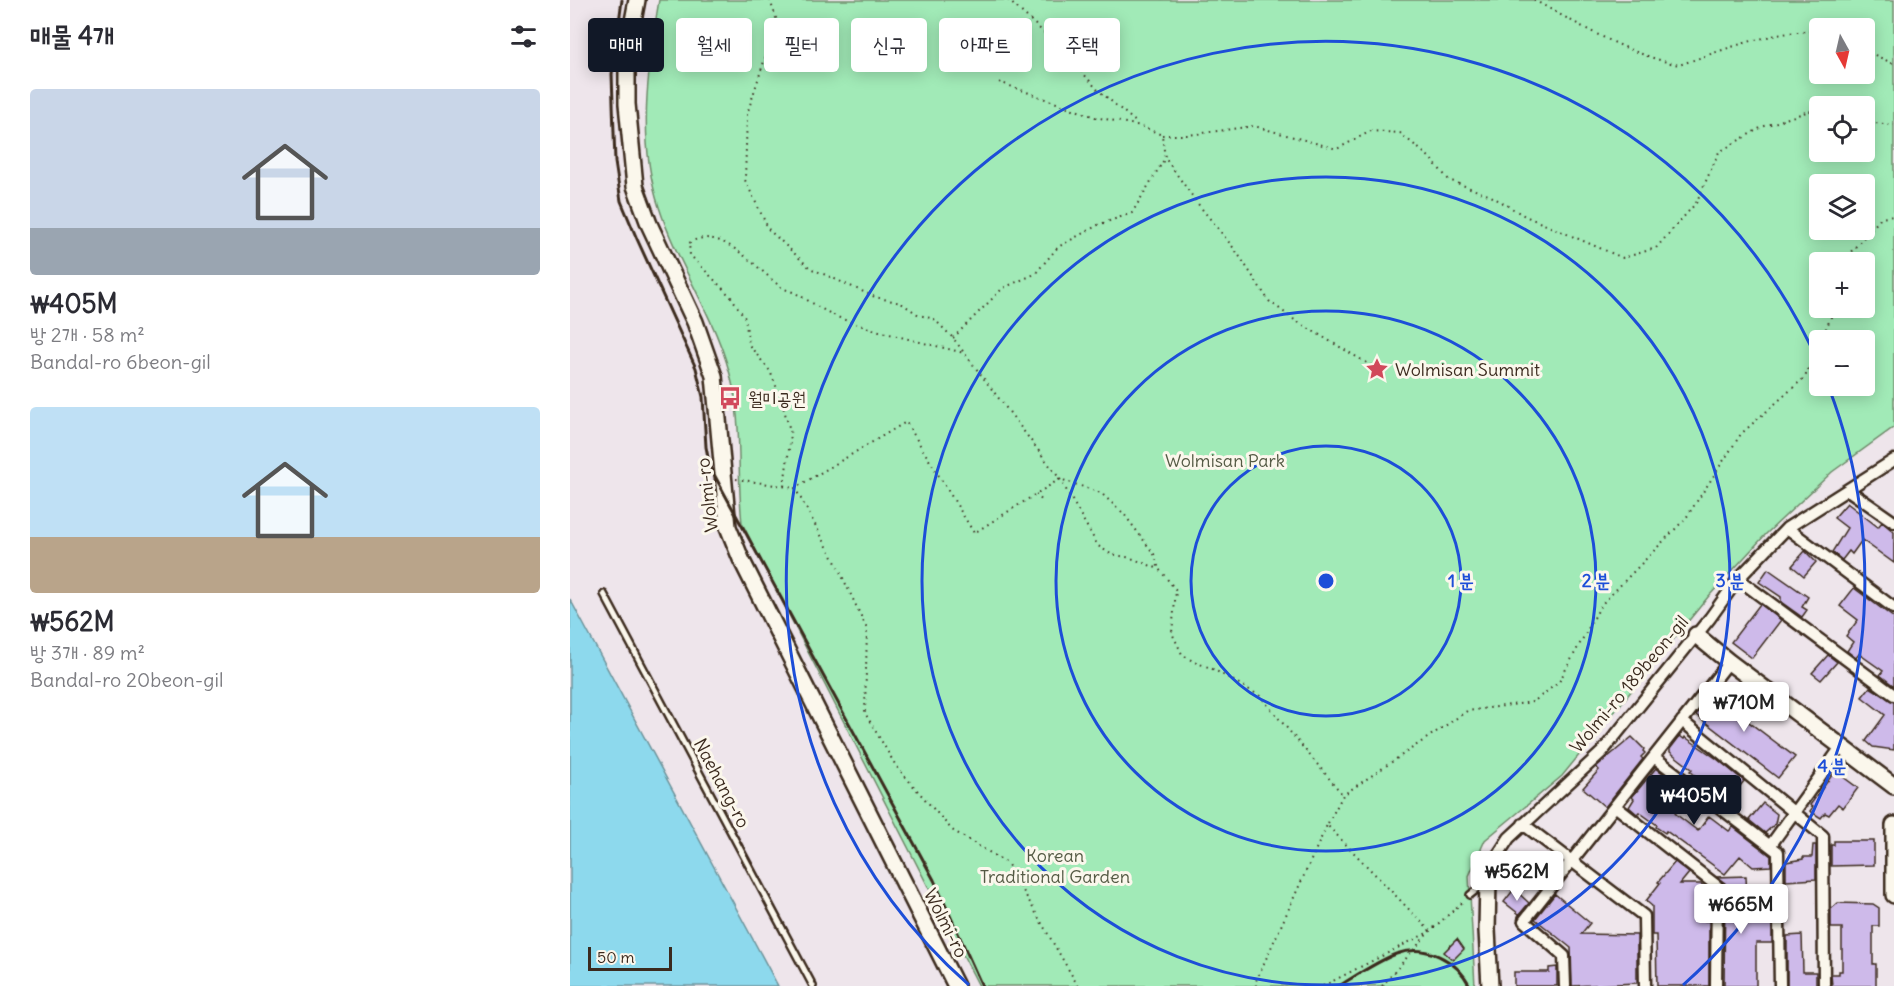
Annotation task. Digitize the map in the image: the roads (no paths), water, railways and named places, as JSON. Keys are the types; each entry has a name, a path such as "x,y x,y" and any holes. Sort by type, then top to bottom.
{"main road":[{"name":"Wolmi-ro","path":"637,0 627,53 627,104 635,186 649,224 695,322 714,376 728,527 741,559 956,986"},
{"path":"1696,635 1894,786"},
{"path":"1894,825 1894,895"},
{"name":"Wolmi-ro 189beon-gil","path":"1488,880 1487,930 1491,986"}],"street":[{"name":"Wolmi-ro 189beon-gil","path":"1488,880 1499,853 1509,838 1602,752 1738,579 1787,528 1894,460"},
{"path":"1848,490 1894,522"},
{"path":"1787,528 1894,608"},
{"path":"1738,579 1894,695"},
{"path":"1565,986 1564,956 1524,921 1729,662"},
{"path":"1682,721 1822,836 1824,986"},
{"path":"1770,846 1841,747"},
{"path":"1654,757 1778,852 1780,986"},
{"path":"1615,806 1717,886 1716,986"},
{"path":"1523,824 1644,916 1645,986"}],"lane":[{"name":"Naehang-ro","path":"604,594 813,986"},
{"path":"1470,896 1488,880"}],"water":[{"path":"570,599 778,986 570,986"}],"railway":[{"path":"622,0 612,74 615,162 621,201 696,368 703,397 706,447 710,467 934,880 982,986"},
{"path":"1339,986 1389,957 1407,951 1429,952 1439,956 1457,968 1470,986"}],"place":[{"name":"Wolmisan Summit","path":"1377,369"},
{"name":"월미공원","path":"730,398"}],"park label":[{"name":"Wolmisan Park","path":"1225,460"},
{"name":"Korean Traditional Garden","path":"1055,865"}]}
